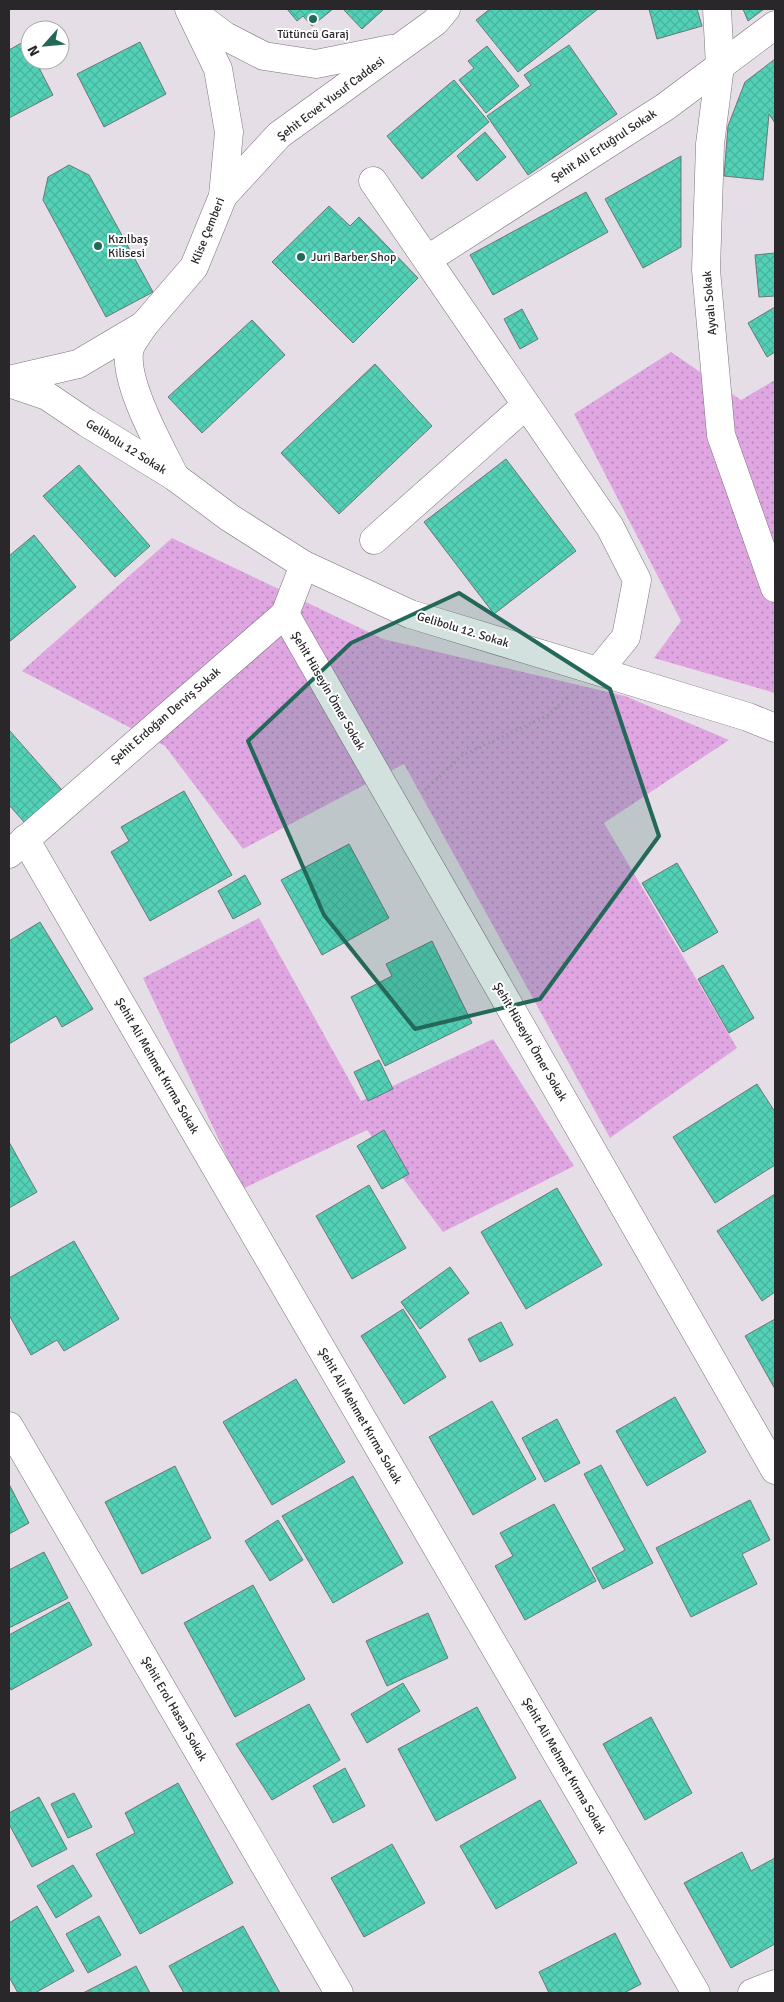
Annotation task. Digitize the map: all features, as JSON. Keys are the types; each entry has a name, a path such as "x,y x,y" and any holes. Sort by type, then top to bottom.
{"street":[{"name":"Şehit Ecvet Yusuf Caddesi","path":"223,196 279,135 435,22 446,9"},
{"name":"Ayvalı Sokak","path":"717,9 720,66 710,144 706,270 721,435 775,588"},
{"name":"Şehit Ecvet Yusuf Caddesi","path":"190,10 225,36 264,56 316,64 400,48"},
{"name":"Klise Çemberi","path":"9,381 78,364 144,325 194,267 223,196 229,132 218,69 190,10"},
{"name":"Şehit Ali Ertuğrul Sokak","path":"428,259 665,108 775,25"},
{"path":"373,181 610,527 637,580 626,637 598,671"},
{"name":"Gelibolu 12 Sokak","path":"144,325 129,350 130,372 137,395 175,477"},
{"name":"Gelibolu 12 Sokak","path":"9,381 47,396 175,477"},
{"path":"374,540 526,405"},
{"name":"Gelibolu 12. Sokak","path":"175,477 230,518 304,565 410,614 748,717 775,728"},
{"name":"Şehit Erdoğan Derviş Sokak","path":"17,846 285,614 304,565"},
{"name":"Şehit Hüseyin Ömer Sokak","path":"285,614 775,1470"},
{"name":"Şehit Ali Mehmet Kırma Sokak","path":"17,846 696,1993"},
{"name":"Şehit Erol Hasan Sokak","path":"9,1426 339,1993"},
{"path":"752,1993 775,1984"}],"path":[{"path":"399,814 463,755 547,716 598,671"}],"highlighted area":[{"path":"459,593 610,689 659,836 540,999 415,1029 324,915 248,741 351,643"}],"shaded area":[{"path":"671,352 741,400 775,380 775,693 654,658 681,621 574,414"},
{"path":"172,538 383,639 625,696 729,740 604,823 737,1048 610,1138 404,764 243,849 165,746 22,671"},
{"path":"259,918 361,1101 493,1039 574,1166 443,1232 367,1130 242,1189 143,978"}],"building":[{"name":"Tütüncü Garaj","path":"287,9 333,9 312,26 303,16 297,21"},
{"path":"343,9 384,9 362,29"},
{"path":"490,9 598,9 518,72 476,20"},
{"path":"649,9 697,9 702,26 657,39"},
{"path":"743,9 764,9 748,21"},
{"path":"140,42 166,94 104,127 77,74"},
{"path":"20,44 20,70 40,70 53,95 9,118 9,50"},
{"path":"569,45 617,114 528,175 487,116 531,85 524,75"},
{"path":"487,46 519,86 486,113 459,80 474,68 468,61"},
{"path":"775,59 775,123 769,114 763,180 724,176 728,126 745,82"},
{"path":"454,80 489,122 422,179 387,136"},
{"path":"485,132 506,157 477,181 457,156"},
{"path":"681,156 681,247 643,268 605,199"},
{"name":"Kızılbaş Kilisesi","path":"69,165 89,175 153,292 106,317 43,200 48,177"},
{"path":"586,192 608,232 493,295 470,255"},
{"path":"329,206 350,226 359,217 418,278 353,343 272,262"},
{"path":"775,253 775,296 759,297 755,255"},
{"path":"775,307 775,352 767,357 748,323"},
{"path":"522,309 538,339 520,349 504,319"},
{"path":"252,320 285,355 202,433 168,397"},
{"path":"375,364 432,426 339,514 281,453"},
{"path":"506,459 576,551 494,614 424,522"},
{"path":"79,465 150,546 115,577 43,496"},
{"path":"34,535 76,587 9,642 9,556"},
{"path":"9,730 62,790 25,823 9,805"},
{"path":"184,791 232,875 150,921 111,852 129,841 121,827"},
{"path":"349,844 389,918 322,955 281,880"},
{"path":"677,863 718,932 683,952 642,883"},
{"path":"245,875 261,904 233,919 218,891"},
{"path":"40,922 93,1009 62,1027 56,1016 9,1044 9,941"},
{"path":"432,941 472,1023 385,1066 351,997 392,976 386,964"},
{"path":"723,965 754,1018 729,1033 698,979"},
{"path":"379,1060 393,1089 368,1101 354,1072"},
{"path":"757,1084 775,1112 775,1165 715,1203 673,1137"},
{"path":"384,1130 409,1174 382,1189 357,1146"},
{"path":"9,1142 37,1192 9,1208"},
{"path":"369,1185 406,1248 352,1279 316,1216"},
{"path":"557,1188 602,1265 526,1309 481,1232"},
{"path":"775,1194 775,1292 762,1301 717,1231"},
{"path":"74,1241 119,1319 64,1351 57,1340 31,1355 9,1315 9,1278"},
{"path":"450,1267 469,1293 420,1329 401,1302"},
{"path":"403,1309 446,1377 404,1404 361,1336"},
{"path":"775,1319 775,1389 745,1336"},
{"path":"501,1322 513,1345 480,1362 468,1339"},
{"path":"296,1379 345,1462 272,1505 223,1422"},
{"path":"675,1397 706,1452 647,1486 616,1431"},
{"path":"492,1401 536,1479 473,1515 429,1437"},
{"path":"557,1419 580,1463 545,1482 522,1438"},
{"path":"601,1465 653,1563 603,1589 592,1568 625,1550 584,1474"},
{"path":"175,1466 211,1538 142,1574 105,1502"},
{"path":"353,1476 403,1563 333,1603 282,1516"},
{"path":"9,1484 29,1523 9,1534"},
{"path":"750,1500 770,1540 742,1554 757,1584 691,1617 656,1548"},
{"path":"554,1504 596,1581 525,1620 495,1566 513,1556 500,1533"},
{"path":"278,1520 303,1560 270,1581 245,1541"},
{"path":"44,1552 68,1598 9,1628 9,1570"},
{"path":"253,1585 305,1679 235,1717 184,1623"},
{"path":"69,1602 92,1645 11,1690 9,1685 9,1635"},
{"path":"428,1613 448,1658 387,1686 366,1641"},
{"path":"403,1683 420,1711 367,1743 351,1714"},
{"path":"309,1704 340,1760 272,1800 236,1744"},
{"path":"477,1707 516,1778 436,1821 398,1749"},
{"path":"651,1717 692,1793 645,1820 603,1744"},
{"path":"345,1768 365,1806 333,1823 313,1786"},
{"path":"178,1783 233,1883 140,1934 96,1854 135,1833 125,1813"},
{"path":"74,1793 92,1827 68,1838 51,1804"},
{"path":"39,1797 67,1849 32,1867 9,1824 9,1813"},
{"path":"540,1800 577,1863 496,1909 460,1846"},
{"path":"392,1844 425,1903 364,1937 331,1878"},
{"path":"742,1852 751,1871 775,1858 775,1944 731,1968 684,1883"},
{"path":"73,1865 92,1896 56,1918 37,1886"},
{"path":"37,1906 74,1971 35,1993 18,1993 9,1977 9,1923"},
{"path":"99,1916 121,1955 88,1973 66,1934"},
{"path":"243,1926 280,1993 184,1993 169,1966"},
{"path":"615,1933 641,1984 624,1993 549,1993 539,1972"},
{"path":"136,1966 150,1993 83,1993"}],"place":[{"name":"Tütüncü Garaj","path":"313,19"},
{"name":"Kızılbaş Kilisesi","path":"98,246"},
{"name":"Juri Barber Shop","path":"301,257"}]}
